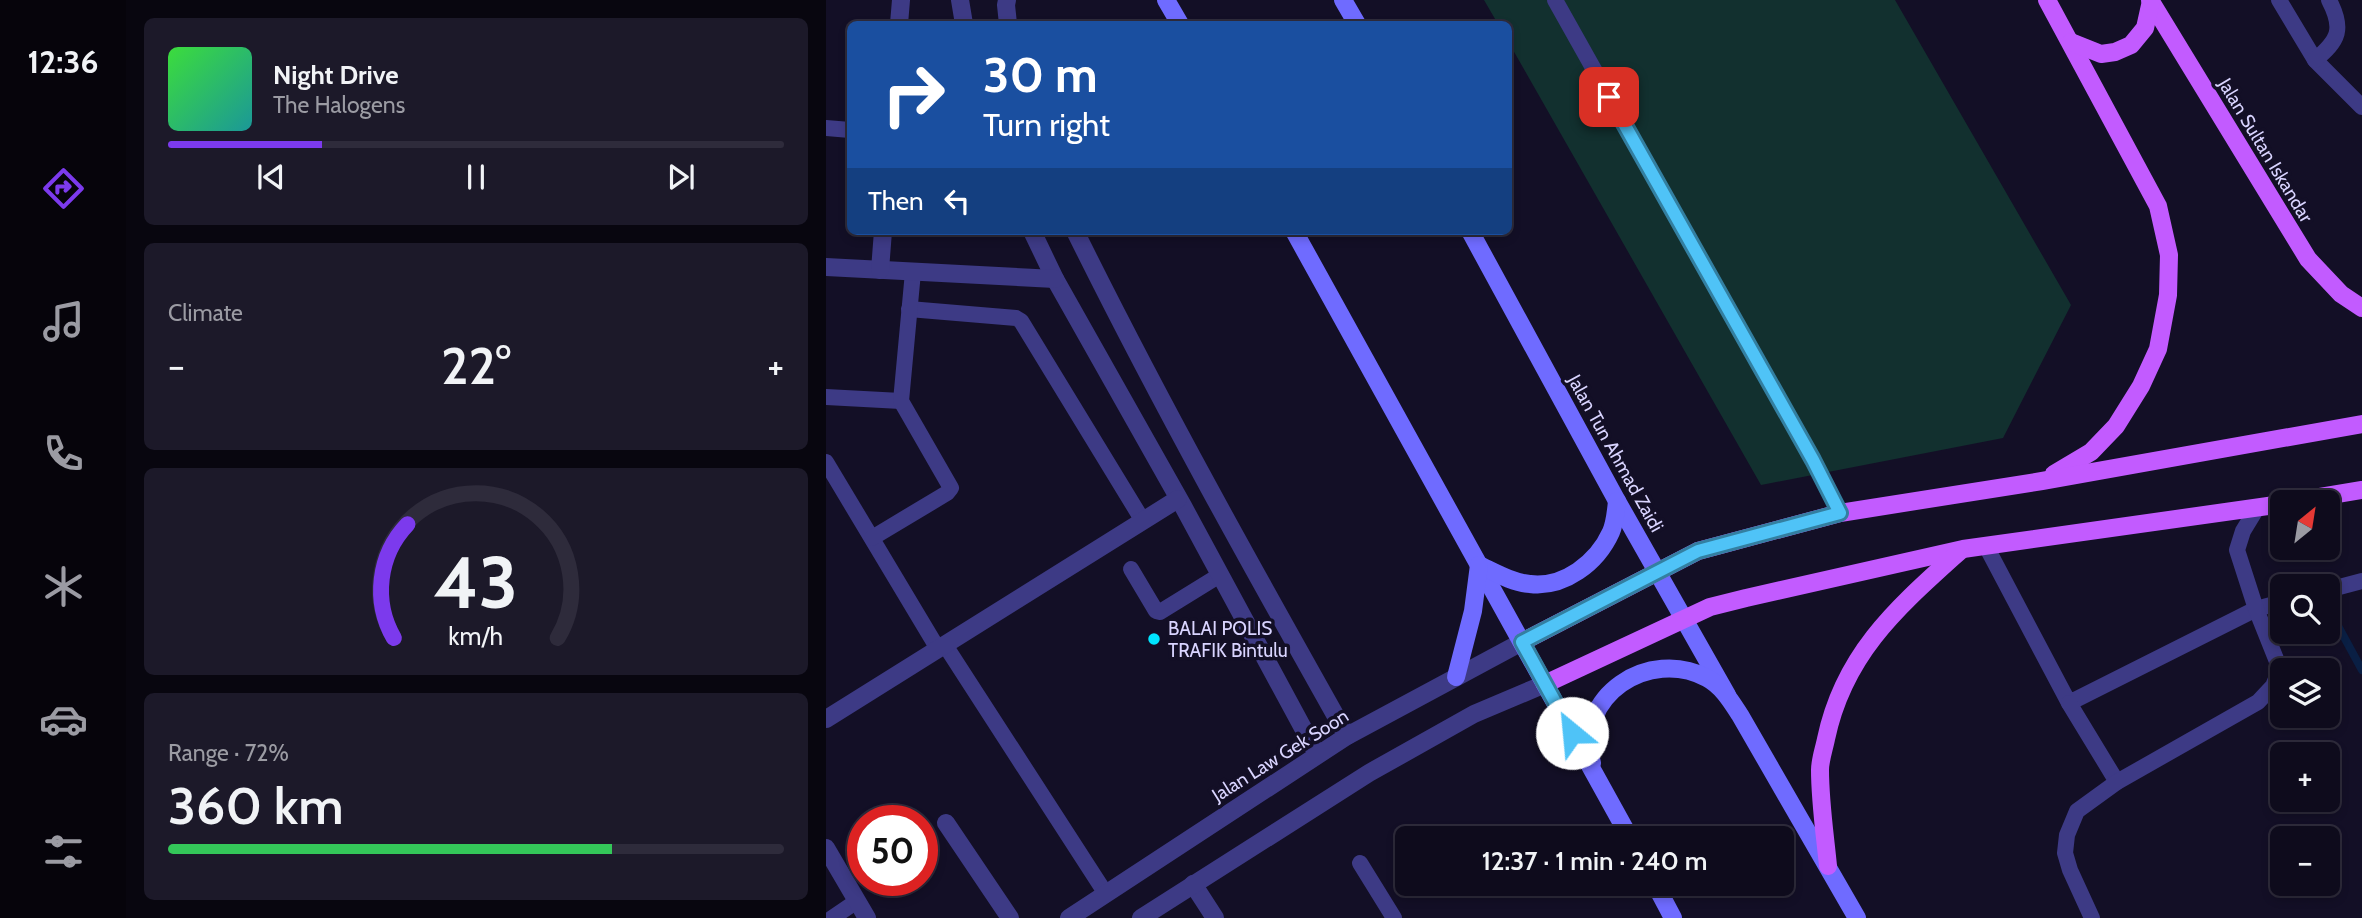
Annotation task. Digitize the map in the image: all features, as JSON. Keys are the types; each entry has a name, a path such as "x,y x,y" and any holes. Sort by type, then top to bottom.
{"main road":[{"path":"1167,0 1178,21"},
{"path":"1343,0 1355,21"},
{"path":"2042,481 2091,452 2116,426 2141,386 2158,349 2168,295 2169,255 2158,206 2048,0"},
{"path":"2071,42 2101,54 2115,52 2131,45 2145,28 2150,1"},
{"name":"Jalan Sultan Iskandar","path":"2150,1 2308,259 2341,294 2362,308"},
{"path":"1296,235 1623,826"},
{"name":"Jalan Tun Ahmad Zaidi","path":"1471,235 1617,501 1857,918"},
{"path":"1522,642 1698,551 1840,513 2042,481 2362,424"},
{"path":"2340,494 2362,490"},
{"path":"1479,565 1528,584 1546,584 1564,579 1587,564 1602,548 1612,531 1617,501"},
{"path":"1545,684 1710,607 1963,549 2270,506"},
{"path":"1828,866 1820,768 1831,715 1851,667 1878,629 1912,594 1963,549"},
{"path":"1456,677 1473,611 1479,565"},
{"path":"1596,777 1590,753 1591,727 1602,704 1619,685 1641,672 1664,667 1687,670 1709,679 1727,695"},
{"path":"1661,896 1673,918"}],"street":[{"path":"900,21 901,0"},
{"path":"960,0 964,21"},
{"path":"1007,0 1008,21"},
{"path":"880,270 883,235"},
{"path":"1034,235 1055,279 1317,754"},
{"path":"1077,235 1140,363 1347,736"},
{"path":"826,267 1055,279"},
{"path":"828,712 941,647 1143,521 1180,503 1198,502 1208,489"},
{"name":"Jalan Law Gek Soon","path":"1069,918 1317,754 1522,642"},
{"path":"1141,918 1369,773 1474,714 1545,684"},
{"path":"946,823 1010,918"},
{"path":"829,859 867,918"},
{"path":"1193,884 1215,918"}],"lane":[{"path":"1555,0 1813,460 1840,513"},
{"path":"2279,0 2315,60 2362,107"},
{"path":"2315,60 2329,49 2338,32 2338,16 2329,0"},
{"path":"826,128 847,130"},
{"path":"872,538 951,488 901,401 913,272"},
{"path":"909,309 1016,318 1021,321 1143,521"},
{"path":"826,397 901,401"},
{"path":"826,462 941,647 1106,894"},
{"path":"2092,918 2070,870 2066,853 2067,835 2077,811 2118,782 2258,702 2273,686 2280,668 2256,609 2237,550 2243,531 2257,508"},
{"path":"1986,546 2069,703 2118,782"},
{"path":"1131,569 1156,611 1160,612 1220,575"},
{"path":"2340,587 2362,581"},
{"path":"2069,703 2256,609 2270,605"},
{"path":"1360,863 1394,918"},
{"path":"832,918 857,901"}],"green space":[{"path":"1484,0 1895,0 2071,305 2003,438 1761,485 1512,48 1512,21 1496,21"}],"waterway":[{"path":"2340,630 2362,670"}],"place":[{"name":"BALAI POLIS TRAFIK Bintulu","path":"1154,639"}],"route":[{"path":"1572,733 1522,642 1698,551 1840,513 1813,460 1609,97"}]}
